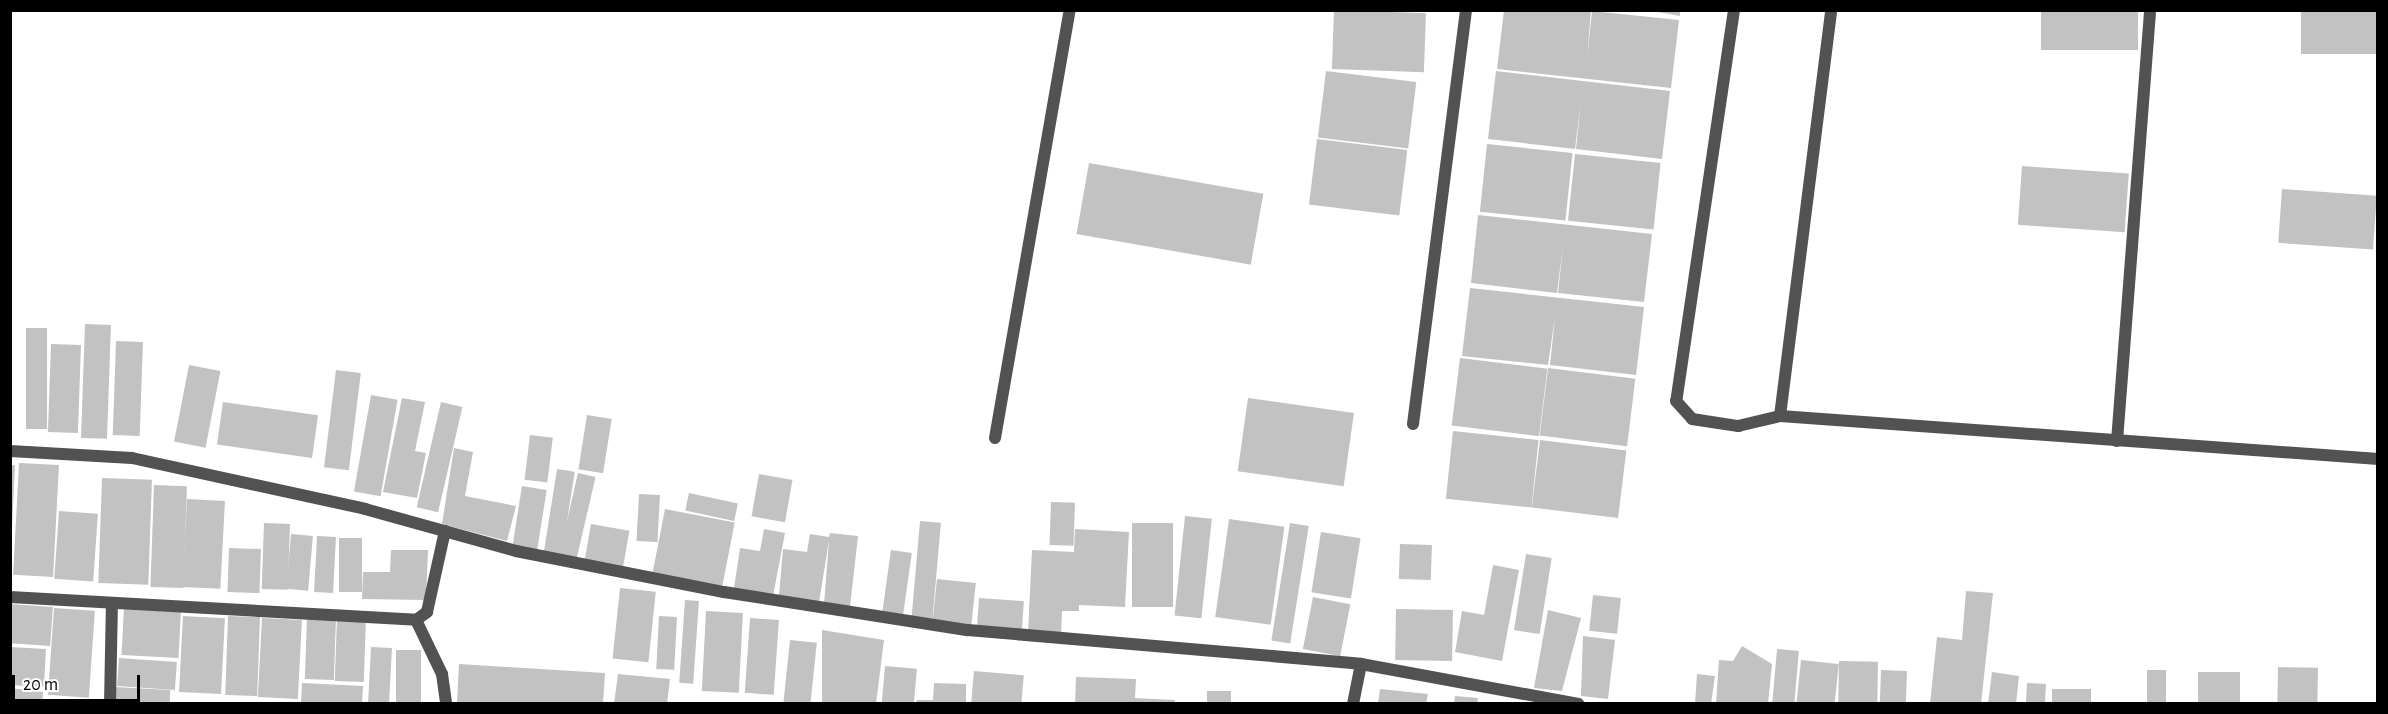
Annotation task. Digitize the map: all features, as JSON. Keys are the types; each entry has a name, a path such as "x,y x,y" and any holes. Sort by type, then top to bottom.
{"street":[{"path":"995,438 1070,10"},
{"path":"1413,424 1466,10"},
{"path":"1734,10 1676,401 1692,419 1738,426 1780,416 2378,459"},
{"path":"1780,416 1831,10"},
{"path":"2117,441 2150,10"},
{"path":"10,450 132,458 365,509 516,551 724,592 956,628 1361,664 1578,704"},
{"path":"10,597 416,620 427,612 445,531"},
{"path":"110,704 112,604"},
{"path":"416,620 442,674 446,704"},
{"path":"1353,704 1361,664"}],"building":[{"path":"1334,10 1426,13 1424,72 1332,69"},
{"path":"1504,10 1591,10 1587,59 1592,11 1679,20 1671,88 1497,69"},
{"path":"1647,10 1680,10 1680,16"},
{"path":"2041,10 2138,10 2138,50 2041,50"},
{"path":"2301,10 2378,10 2378,54 2301,54"},
{"path":"1326,71 1416,82 1408,149 1318,138"},
{"path":"1496,71 1670,91 1662,159 1576,149 1581,100 1575,149 1488,139"},
{"path":"1317,139 1407,150 1399,216 1309,205"},
{"path":"1487,144 1573,153 1565,221 1480,212"},
{"path":"1575,154 1661,163 1654,230 1568,221"},
{"path":"1089,163 1263,194 1251,265 1076,234"},
{"path":"2022,166 2129,173 2125,232 2018,225"},
{"path":"2282,189 2377,196 2373,249 2278,243"},
{"path":"1478,215 1652,234 1644,302 1558,293 1563,245 1557,293 1471,283"},
{"path":"1470,288 1644,307 1636,375 1550,365 1555,317 1548,365 1462,356"},
{"path":"85,324 111,325 107,439 81,438"},
{"path":"26,328 47,328 47,429 26,429"},
{"path":"116,341 143,342 140,436 113,435"},
{"path":"51,344 81,345 78,433 48,432"},
{"path":"1460,358 1547,369 1539,436 1452,425"},
{"path":"189,365 220,371 206,448 174,442"},
{"path":"1548,368 1635,379 1627,446 1540,435"},
{"path":"336,370 361,373 349,470 324,467"},
{"path":"371,395 398,400 381,496 354,492"},
{"path":"402,398 425,402 415,451 426,453 417,498 383,492"},
{"path":"1248,398 1354,413 1344,486 1238,471"},
{"path":"223,402 318,415 312,458 217,445"},
{"path":"441,402 462,407 438,512 417,507"},
{"path":"587,415 612,419 603,473 578,469"},
{"path":"1453,431 1539,440 1531,508 1446,499"},
{"path":"530,435 553,438 547,482 525,480"},
{"path":"1540,440 1626,451 1618,518 1532,507"},
{"path":"454,448 473,452 465,496 516,506 507,541 442,524"},
{"path":"19,463 59,465 53,577 13,575"},
{"path":"10,465 15,465 12,528 10,528"},
{"path":"557,469 575,472 561,557 544,554"},
{"path":"578,473 596,477 576,560 559,556"},
{"path":"759,474 792,480 785,522 752,516"},
{"path":"102,478 152,480 148,585 98,583"},
{"path":"154,485 187,486 183,588 150,587"},
{"path":"522,486 547,490 537,550 512,546"},
{"path":"689,493 738,503 734,521 685,511"},
{"path":"639,494 660,495 658,542 637,541"},
{"path":"187,499 225,501 220,589 182,587"},
{"path":"1051,502 1075,503 1073,546 1049,545"},
{"path":"665,509 735,523 722,588 652,575"},
{"path":"59,511 98,514 93,582 54,579"},
{"path":"1185,516 1212,519 1201,618 1175,615"},
{"path":"1229,519 1284,527 1271,625 1215,617"},
{"path":"920,521 941,523 933,618 912,617"},
{"path":"264,523 290,524 288,590 262,589"},
{"path":"1132,523 1173,523 1173,607 1132,607"},
{"path":"1290,523 1309,526 1290,644 1271,641"},
{"path":"591,524 629,531 623,568 584,561"},
{"path":"764,529 785,533 773,596 734,588 740,548 760,551"},
{"path":"1075,529 1129,532 1125,607 1079,605 1079,611 1062,611 1061,635 1028,633 1032,550 1074,552"},
{"path":"1321,532 1361,538 1351,599 1311,592"},
{"path":"830,533 858,536 850,607 824,604 829,540 819,603 779,595 783,549 807,552 810,534 829,537"},
{"path":"291,534 313,536 308,591 286,589"},
{"path":"317,536 336,537 333,593 314,592"},
{"path":"339,538 362,538 362,592 339,592"},
{"path":"1400,544 1432,545 1431,580 1399,579"},
{"path":"229,548 261,549 259,593 227,592"},
{"path":"391,550 428,550 426,600 362,599 363,572 390,572"},
{"path":"891,550 912,553 903,614 882,611"},
{"path":"1526,554 1552,558 1540,634 1514,630"},
{"path":"1493,565 1519,570 1502,661 1455,652 1462,611 1484,615"},
{"path":"937,579 976,583 971,625 933,621"},
{"path":"620,588 656,592 648,662 613,659"},
{"path":"1966,591 1993,593 1981,704 1930,704 1937,637 1962,640"},
{"path":"1593,595 1621,598 1617,634 1589,631"},
{"path":"1313,597 1350,604 1340,656 1303,649"},
{"path":"979,598 1024,601 1022,629 977,626"},
{"path":"685,600 699,601 693,684 679,683"},
{"path":"10,604 53,607 50,646 10,643"},
{"path":"54,608 95,611 89,698 48,695"},
{"path":"124,608 181,611 178,658 122,655"},
{"path":"1396,609 1453,610 1452,661 1395,660"},
{"path":"1548,610 1581,618 1562,691 1534,688"},
{"path":"706,611 743,613 739,693 702,691"},
{"path":"183,616 225,618 221,694 179,692"},
{"path":"228,616 260,617 257,696 225,695"},
{"path":"659,616 677,617 674,670 656,669"},
{"path":"307,617 336,618 334,680 305,679"},
{"path":"262,618 302,620 298,699 258,697"},
{"path":"337,618 366,619 364,682 335,681"},
{"path":"750,618 779,620 774,695 745,693"},
{"path":"822,630 884,640 876,704 822,704"},
{"path":"1583,636 1615,640 1608,699 1581,696"},
{"path":"790,640 817,643 810,704 783,704"},
{"path":"1742,646 1772,664 1768,704 1716,704 1719,660 1733,661"},
{"path":"10,647 46,649 44,687 10,685"},
{"path":"371,647 392,648 389,704 368,704"},
{"path":"1777,649 1799,651 1794,704 1772,704"},
{"path":"396,650 421,650 421,704 396,704"},
{"path":"119,658 177,662 175,690 117,686"},
{"path":"1801,660 1839,664 1835,704 1796,704"},
{"path":"1839,661 1878,662 1877,704 1838,704"},
{"path":"459,664 605,673 603,704 457,704"},
{"path":"885,666 917,669 914,704 882,704"},
{"path":"2278,667 2318,668 2317,704 2277,704"},
{"path":"1881,670 1907,671 1906,704 1880,704"},
{"path":"2147,670 2166,670 2166,704 2147,704"},
{"path":"974,671 1024,675 1021,704 971,704"},
{"path":"1992,672 2019,676 2016,704 1988,704"},
{"path":"2198,672 2240,672 2240,704 2198,704"},
{"path":"618,674 670,679 667,704 614,704"},
{"path":"1697,674 1715,676 1711,704 1695,704"},
{"path":"1076,677 1136,679 1135,698 1175,700 1174,704 1075,704"},
{"path":"302,683 363,686 362,704 301,704"},
{"path":"934,683 966,684 966,704 916,704 917,700 933,700"},
{"path":"2027,683 2046,684 2045,704 2026,704"},
{"path":"115,687 170,690 170,704 114,704"},
{"path":"10,688 43,692 42,704 10,704"},
{"path":"1380,689 1428,694 1426,704 1378,704"},
{"path":"2052,689 2091,689 2091,704 2052,704"},
{"path":"1207,691 1231,691 1231,704 1207,704"},
{"path":"1455,696 1478,698 1477,704 1454,704"}]}
